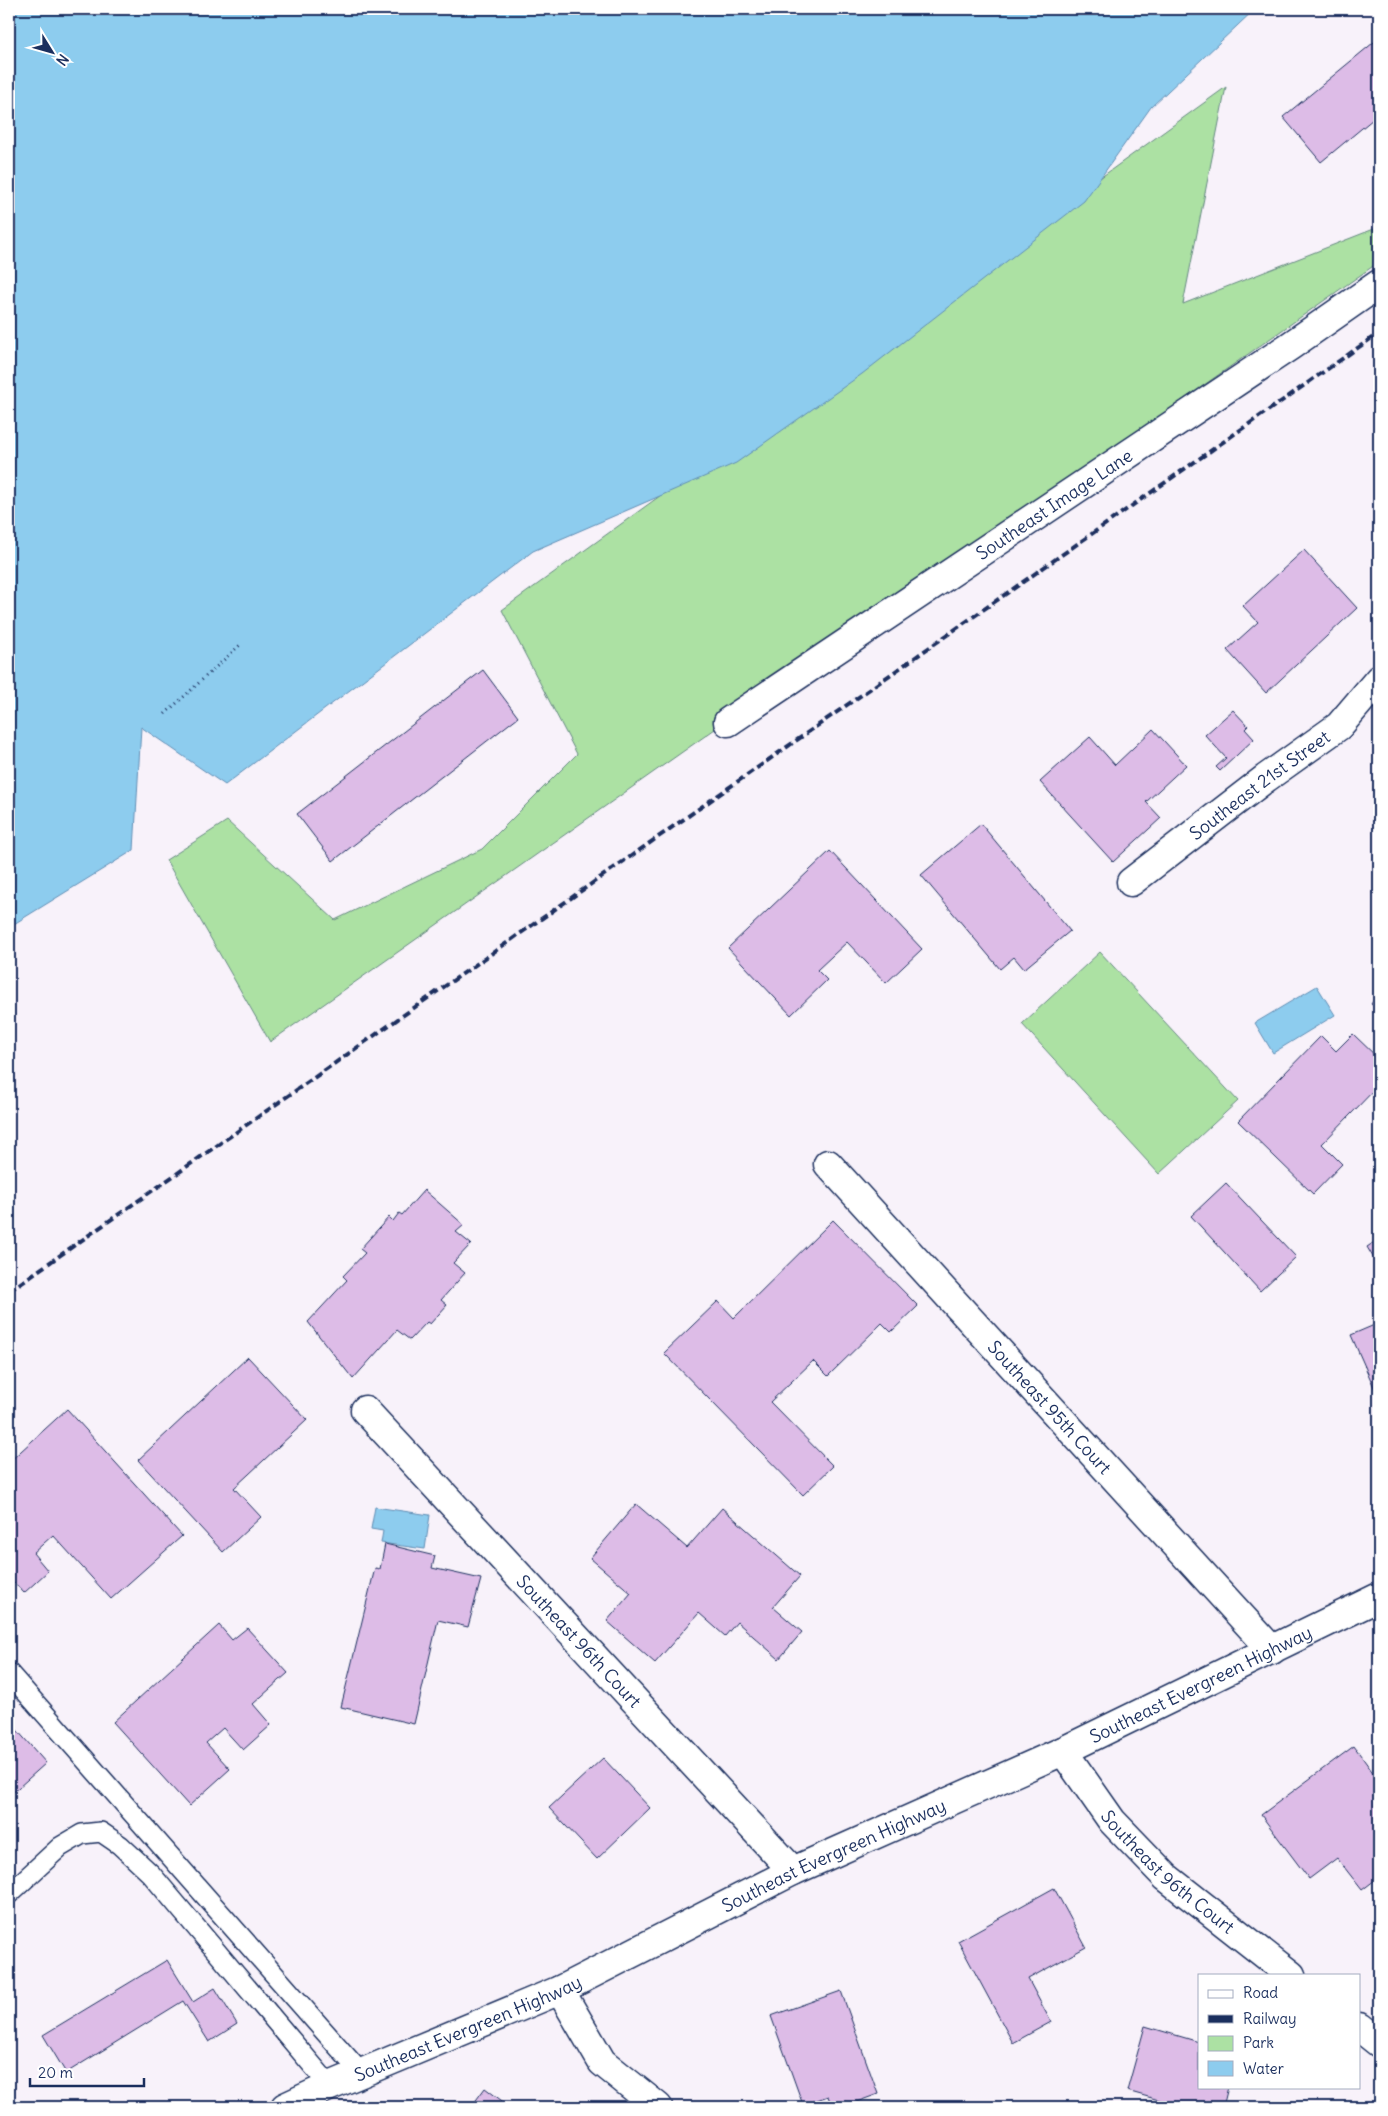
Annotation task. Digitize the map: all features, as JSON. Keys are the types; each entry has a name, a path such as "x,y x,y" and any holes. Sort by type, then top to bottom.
{"street":[{"name":"Southeast Image Lane","path":"728,722 1290,346 1379,284"},
{"name":"Southeast 21st Street","path":"1131,882 1266,778 1339,726 1379,679"},
{"name":"Southeast 95th Court","path":"828,1164 1272,1650"},
{"name":"Southeast 96th Court","path":"365,1410 793,1871"},
{"name":"Southeast Evergreen Highway","path":"285,2107 330,2086 560,1990 793,1871 1064,1751 1379,1597"},
{"name":"Southeast 96th Court","path":"1064,1751 1112,1821 1166,1877 1291,1974"},
{"path":"560,1990 602,2062 658,2107"},
{"path":"1360,2028 1379,2043"}],"lane":[{"path":"9,1673 361,2073"},
{"path":"9,1894 60,1847 82,1834 101,1832 120,1845 151,1874 330,2086"}],"path":[{"path":"165,714 240,645"}],"green space":[{"path":"1226,87 1183,304 1379,227 1379,262 270,1042 166,860 227,821 335,920 482,849 577,754 502,610"},
{"path":"1100,952 1238,1101 1159,1174 1022,1024"}],"water":[{"path":"9,9 1255,9 1151,107 1084,201 862,374 736,463 533,551 225,785 141,727 134,850 9,927"},
{"path":"1317,986 1335,1015 1273,1053 1255,1023"},
{"path":"375,1507 430,1515 425,1549 381,1543 383,1531 371,1529"}],"building":[{"path":"1379,38 1379,114 1321,162 1283,117"},
{"path":"1304,550 1357,608 1266,693 1227,650 1258,622 1243,606"},
{"path":"483,670 518,717 333,861 297,814"},
{"path":"1233,710 1248,726 1245,729 1254,739 1220,771 1216,767 1226,758 1205,735"},
{"path":"1153,729 1186,765 1146,802 1161,818 1113,862 1040,782 1090,737 1115,765"},
{"path":"981,824 1070,931 1024,969 1014,957 1000,969 921,875"},
{"path":"830,851 922,949 886,983 847,942 817,970 827,980 791,1015 728,948"},
{"path":"1379,993 1379,1011 1371,1004"},
{"path":"1353,1034 1379,1059 1379,1085 1322,1144 1342,1164 1313,1194 1238,1121 1321,1036 1336,1051"},
{"path":"1226,1183 1296,1257 1260,1291 1191,1216"},
{"path":"424,1190 464,1225 456,1232 471,1244 453,1263 465,1273 441,1300 447,1305 430,1324 427,1322 410,1340 397,1330 353,1379 308,1322 347,1280 343,1276 365,1253 360,1249 389,1217 393,1221 399,1213 402,1215"},
{"path":"833,1220 918,1306 891,1332 882,1323 828,1376 813,1361 770,1402 833,1466 803,1495 664,1353 718,1301 734,1318"},
{"path":"1379,1239 1379,1267 1367,1247"},
{"path":"1379,1323 1379,1393 1377,1394 1351,1335"},
{"path":"248,1357 307,1420 234,1488 261,1517 223,1552 138,1460"},
{"path":"67,1409 182,1536 111,1599 53,1535 33,1553 48,1571 24,1593 14,1582 9,1587 9,1462"},
{"path":"636,1504 687,1548 722,1508 800,1576 773,1607 802,1632 779,1659 737,1622 725,1636 699,1613 655,1663 607,1621 631,1593 590,1558"},
{"path":"385,1544 435,1556 432,1568 481,1579 468,1627 438,1620 414,1724 341,1707 375,1568 380,1569"},
{"path":"219,1625 232,1640 247,1628 288,1673 253,1704 271,1725 243,1750 223,1728 206,1743 230,1769 189,1806 113,1722"},
{"path":"9,1721 46,1763 9,1796"},
{"path":"1354,1746 1379,1781 1379,1877 1362,1890 1337,1858 1309,1879 1261,1815"},
{"path":"603,1758 650,1808 597,1859 549,1808"},
{"path":"1054,1888 1086,1947 1028,1979 1051,2022 1013,2043 958,1941"},
{"path":"167,1960 193,2002 215,1988 237,2024 209,2042 183,2001 66,2073 43,2035"},
{"path":"841,1991 878,2094 843,2107 832,2107 828,2096 803,2105 771,2016"},
{"path":"1145,2026 1198,2042 1198,2088 1228,2088 1223,2107 1184,2107 1127,2091"},
{"path":"485,2088 510,2107 471,2107"}],"railway":[{"path":"9,1291 1379,333"}]}
